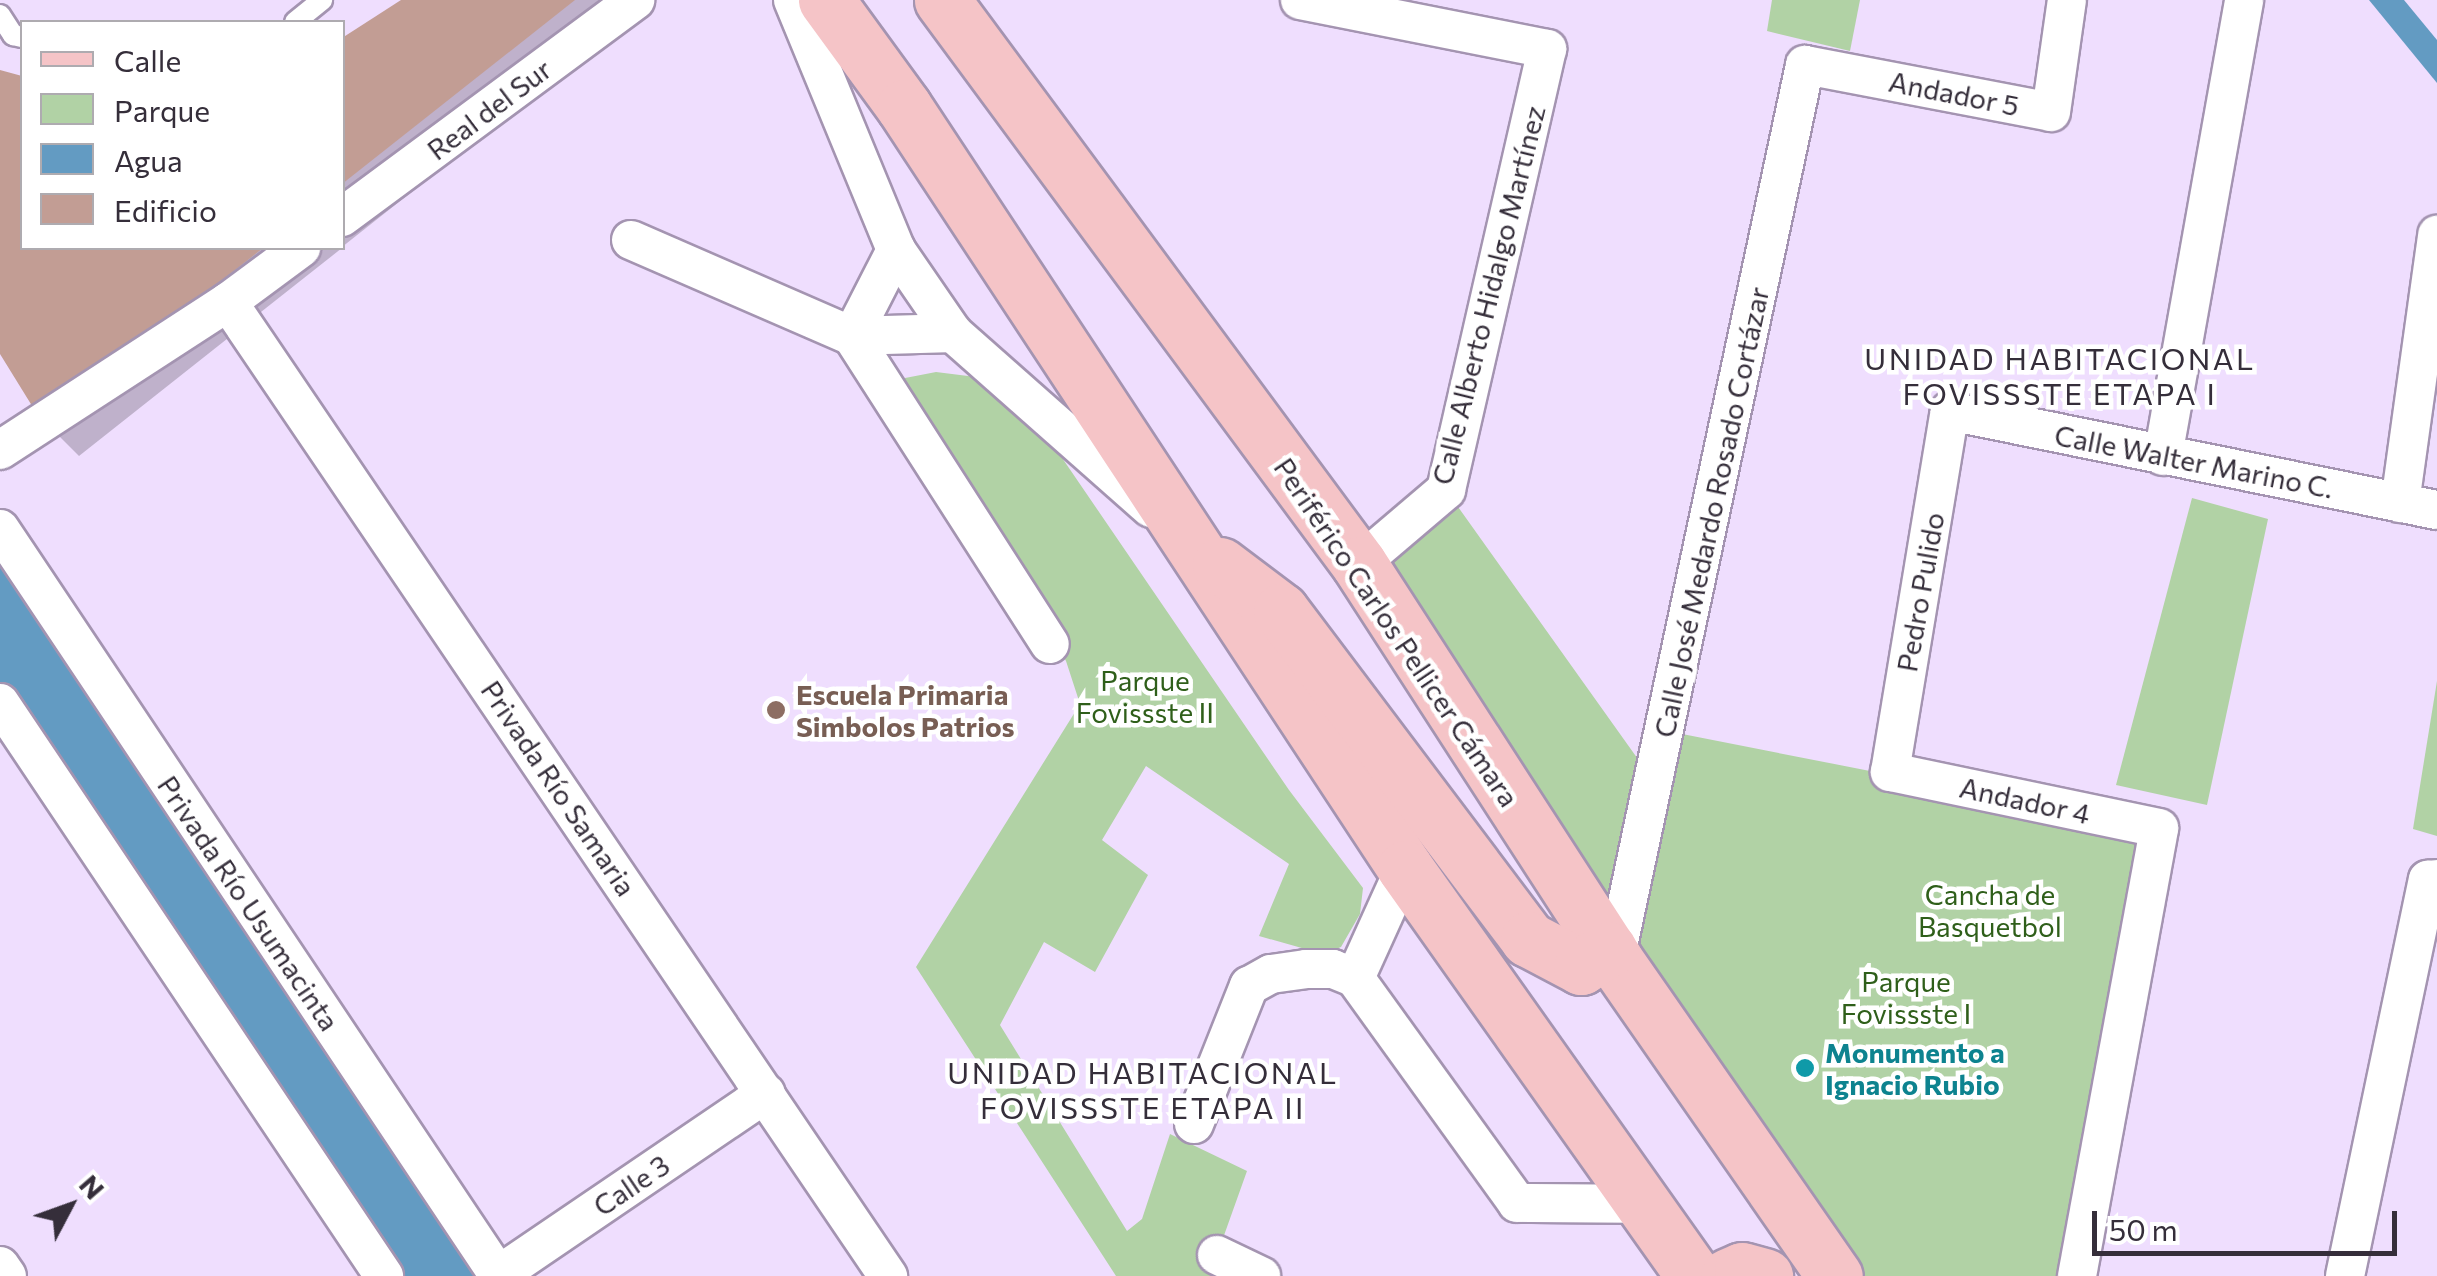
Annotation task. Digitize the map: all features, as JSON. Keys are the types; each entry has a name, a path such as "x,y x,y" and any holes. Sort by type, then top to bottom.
{"main road":[{"path":"826,0 904,107 1405,868 1694,1276"},
{"name":"Periférico Carlos Pellicer Cámara","path":"942,0 1358,564 1612,954 1835,1276"},
{"path":"1186,539 1282,610 1528,940 1581,967 1612,954"},
{"path":"1728,1276 1742,1270 1765,1276"}],"street":[{"name":"Real del Sur","path":"345,215 636,0"},
{"path":"793,0 896,250 953,333 1186,539"},
{"name":"Calle Alberto Hidalgo Martínez","path":"1300,0 1547,49 1446,490 1358,564"},
{"name":"Andador 5","path":"1805,65 2051,112 2068,0"},
{"path":"2164,456 2244,0"},
{"name":"Calle José Medardo Rosado Cortázar","path":"1612,954 1805,65"},
{"path":"2400,502 2437,235"},
{"path":"632,240 852,336 953,333"},
{"path":"0,450 228,302 299,250"},
{"path":"852,336 896,250"},
{"name":"Privada Río Samaria","path":"228,302 888,1276"},
{"path":"852,336 1050,644"},
{"name":"Calle Walter Marino C.","path":"1950,411 2437,510"},
{"name":"Pedro Pulido","path":"1890,772 1950,411"},
{"name":"Privada Río Usumacinta","path":"0,529 498,1276"},
{"path":"0,703 384,1276"},
{"name":"Andador 4","path":"1890,772 2159,828 2077,1276"},
{"path":"1355,978 1405,868"},
{"path":"2345,1276 2433,880"},
{"path":"1194,1124 1249,986 1272,974 1306,968 1332,970 1355,978 1517,1202 1644,1204"},
{"name":"Calle 3","path":"498,1276 766,1093"},
{"path":"1217,1255 1261,1276"},
{"path":"0,1266 7,1276"}],"lane":[{"path":"297,20 322,0"},
{"path":"0,15 13,35 20,37"}],"green space":[{"path":"1772,0 1860,0 1850,51 1767,31"},
{"name":"Parque Fovissste II","path":"936,372 976,377 1043,430 1289,790 1363,888 1360,914 1341,947 1323,954 1259,936 1289,864 1146,766 1102,840 1148,875 1095,972 1044,942 1000,1025 1127,1231 1142,1219 1170,1134 1247,1171 1217,1255 1264,1276 1116,1276 916,967 1080,704 1066,661 900,379"},
{"name":"Parque Fovissste I","path":"1446,490 1655,783 1667,731 2159,828 2077,1276 1836,1276 1359,564"},
{"path":"2192,498 2268,519 2207,805 2116,785"},
{"path":"2437,681 2437,836 2413,829"}],"water":[{"path":"2369,0 2404,0 2437,40 2437,83"},
{"path":"0,529 499,1276 384,1276 0,703"}],"building":[{"path":"401,0 575,0 345,182 345,36"},
{"path":"0,70 20,75 20,250 260,250 42,422 0,354"}],"place":[{"name":"Escuela Primaria Simbolos Patrios","path":"776,710"},
{"name":"Monumento a Ignacio Rubio","path":"1805,1068"}],"district":[{"name":"UNIDAD HABITACIONAL FOVISSSTE ETAPA I","path":"2060,375"},
{"name":"UNIDAD HABITACIONAL FOVISSSTE ETAPA II","path":"1143,1089"}],"park label":[{"name":"Cancha de Basquetbol","path":"1990,910"}]}
